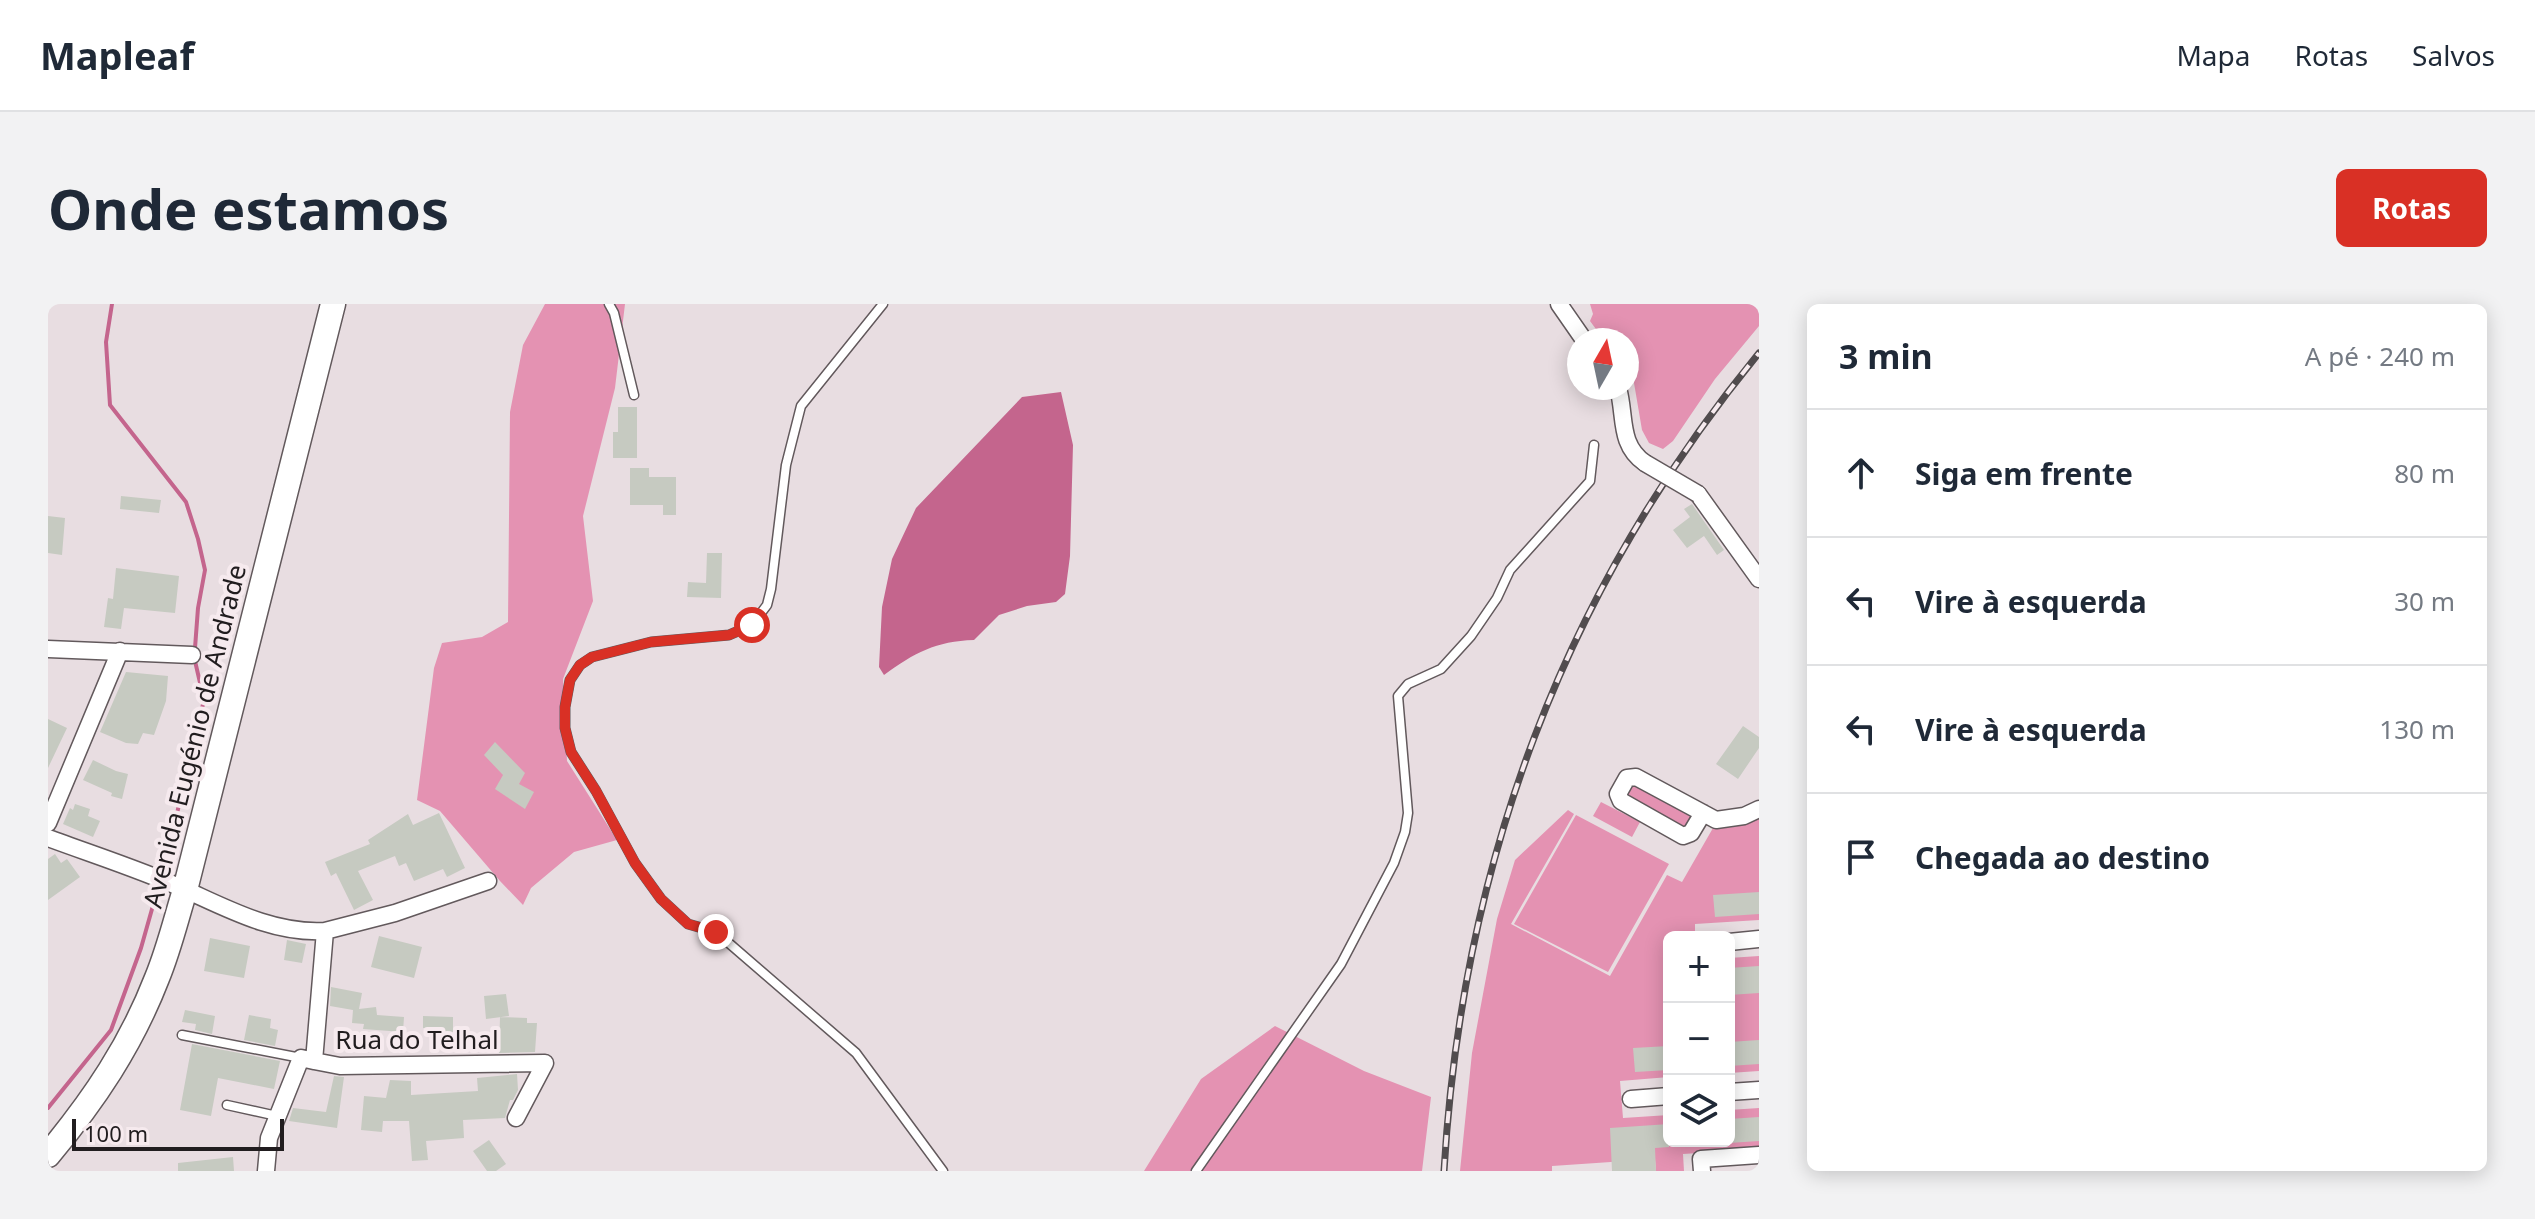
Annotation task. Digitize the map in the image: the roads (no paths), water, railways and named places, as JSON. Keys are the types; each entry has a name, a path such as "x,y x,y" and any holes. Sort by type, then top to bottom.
{"main road":[{"name":"Avenida Eugénio de Andrade","path":"48,1155 89,1106 132,1034 158,976 185,890 333,304"}],"street":[{"path":"1559,304 1576,328"},
{"path":"1620,400 1628,445 1645,463 1698,494 1759,579"},
{"path":"48,649 192,655"},
{"path":"48,823 120,651"},
{"path":"1703,813 1691,833 1683,836 1621,801 1618,794 1627,778 1636,777 1703,813 1716,820 1744,816 1759,809"},
{"path":"48,838 185,890 249,919 308,932 325,931 395,913 488,881"},
{"name":"Rua do Telhal","path":"325,931 308,1059 340,1066 545,1063 516,1118"},
{"path":"1735,941 1759,939"},
{"path":"266,1171 269,1138 277,1116 308,1059"},
{"path":"1735,1092 1759,1090"},
{"path":"1631,1099 1663,1096"},
{"path":"1702,1171 1701,1159 1759,1155"}],"lane":[{"path":"609,304 614,313 634,395"},
{"path":"883,304 801,406 786,465 767,605 752,625 729,635 651,642 592,657 580,665 570,680 565,728 571,752 635,863 661,899 688,924 716,932 856,1053 943,1171"},
{"path":"1196,1171 1341,964 1394,863 1408,813 1398,696 1408,684 1441,669 1471,636 1497,598 1510,570 1590,481 1594,445"},
{"path":"182,1035 308,1059"},
{"path":"227,1105 277,1116"}],"waterway":[{"path":"112,304 106,342 110,405 186,502 198,539 205,570 195,648"},
{"path":"169,847 204,700 195,661"},
{"path":"48,1108 111,1030 154,902"}],"railway":[{"path":"1444,1171 1455,1057 1473,947 1500,840 1535,736 1578,636 1630,538 1690,444 1759,353"}]}
